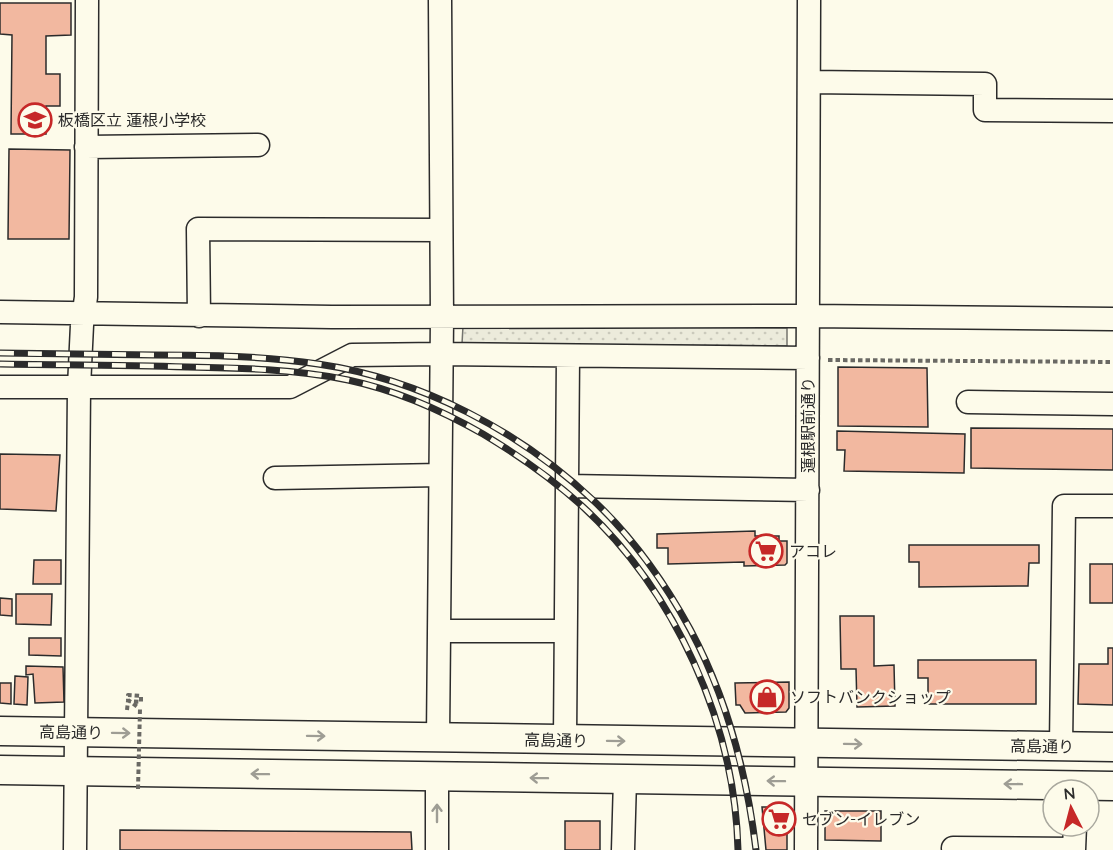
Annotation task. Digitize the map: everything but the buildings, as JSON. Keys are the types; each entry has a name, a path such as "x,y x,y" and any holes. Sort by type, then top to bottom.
{"main road":[{"name":"高島通り","path":"0,731 1113,747"},
{"path":"0,770 806,781 1041,787"}],"street":[{"path":"75,850 78,387 86,297 87,0"},
{"path":"438,738 442,318 440,0"},
{"name":"蓮根駅前通り","path":"806,850 808,490 818,359 808,316 810,0"},
{"path":"809,82 985,84 985,110 1113,111"},
{"path":"86,147 258,145"},
{"path":"199,316 198,229 440,230"},
{"path":"0,312 442,318 808,316 1113,320"},
{"path":"0,387 290,387 352,355 818,359"},
{"path":"565,740 568,356"},
{"path":"968,402 1113,404"},
{"path":"275,478 440,476"},
{"path":"567,486 808,490"},
{"path":"1061,747 1064,506 1113,506"},
{"path":"439,631 566,631"},
{"path":"437,776 437,850"},
{"path":"623,850 625,779"},
{"path":"953,848 1074,850"}],"path":[{"path":"818,359 1113,362"},
{"path":"127,710 128,701 134,702 141,702 141,696 128,695 128,700 134,704 140,709 138,789"}],"shaded area":[{"path":"463,326 787,328 787,346 462,344"}],"railway":[{"path":"0,353 216,356 318,364 356,371 394,382 467,412 502,431 566,476 595,502 635,546 670,595 703,655 724,709 741,765 756,850"},
{"path":"0,364 247,369 328,376 366,384 417,402 467,425 509,450 570,495 615,539 645,577 671,618 694,662 712,708 725,755 734,802 738,850"}],"place":[{"name":"板橋区立 蓮根小学校","path":"35,120"},
{"name":"アコレ","path":"766,551"},
{"name":"ソフトバンクショップ","path":"767,697"},
{"name":"セブン-イレブン","path":"779,819"}]}
